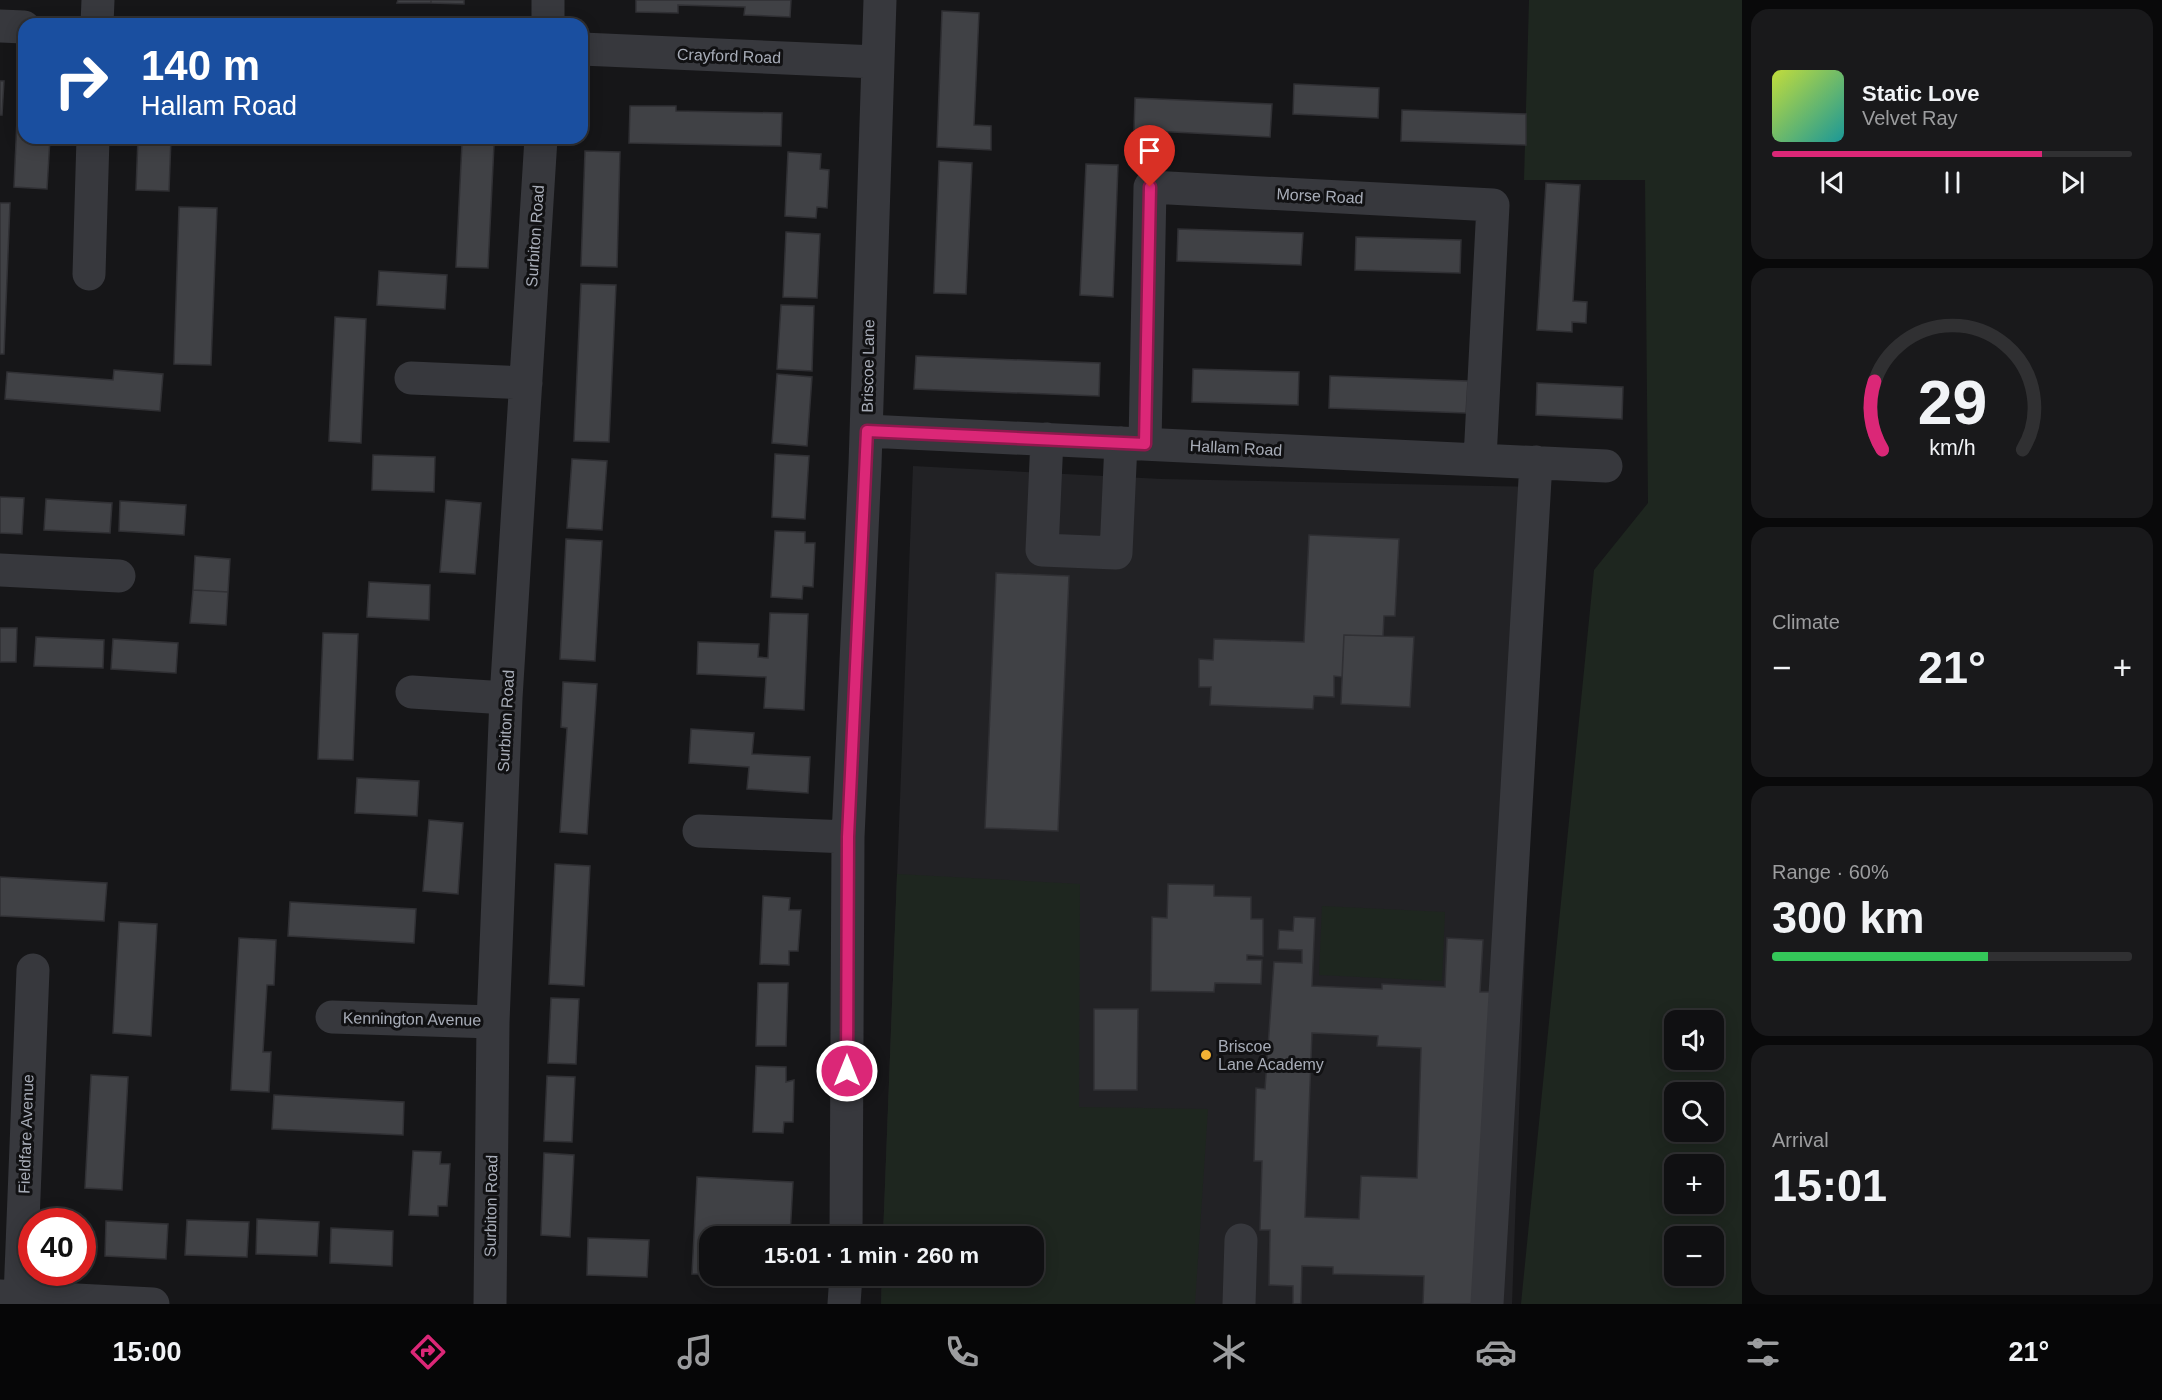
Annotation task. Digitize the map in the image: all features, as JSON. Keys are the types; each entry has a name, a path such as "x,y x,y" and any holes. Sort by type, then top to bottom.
{"street":[{"path":"97,18 98,0"},
{"path":"548,0 548,18"},
{"name":"Briscoe Lane","path":"846,1226 848,837 867,431 876,62 880,0"},
{"path":"0,26 18,27"},
{"name":"Crayford Road","path":"588,50 876,62"},
{"path":"89,274 93,144"},
{"name":"Surbiton Road","path":"490,1304 493,1022 506,698 541,144"},
{"name":"Morse Road","path":"1133,443 1150,187 1493,205 1480,459"},
{"path":"411,378 526,383"},
{"name":"Hallam Road","path":"867,431 1606,465"},
{"path":"1047,439 1041,550 1116,553 1133,443"},
{"path":"1487,1304 1536,462"},
{"path":"0,570 119,576"},
{"path":"412,692 506,698"},
{"path":"699,831 848,837"},
{"name":"Fieldfare Avenue","path":"28,1299 33,970"},
{"name":"Kennington Avenue","path":"332,1017 493,1022"},
{"path":"1239,1304 1241,1240"},
{"path":"844,1304 845,1286"},
{"path":"28,1299 153,1304"}],"shaded area":[{"path":"1529,0 1742,0 1742,1304 1521,1304 1594,570 1648,503 1645,180 1524,180"},
{"name":"Briscoe Lane Academy","path":"913,466 1162,479 1542,487 1512,1304 881,1304 882,1286 1044,1286 1044,1226 883,1226"},
{"path":"897,874 1080,884 1079,1107 1208,1109 1195,1304 881,1304 882,1286 1044,1286 1044,1226 883,1226"},
{"path":"1322,906 1445,912 1442,981 1319,975"}],"building":[{"path":"398,0 431,0 431,3 397,3"},
{"path":"431,0 464,0 464,4 431,3"},
{"path":"636,0 791,0 790,17 744,15 745,7 678,5 678,13 636,12"},
{"path":"942,11 979,13 974,125 991,126 991,150 937,147"},
{"path":"0,81 4,81 2,115 0,115"},
{"path":"1294,84 1379,88 1378,118 1293,114"},
{"path":"1135,98 1272,104 1270,137 1134,130"},
{"path":"630,106 676,106 676,111 782,113 781,146 629,143"},
{"path":"1402,110 1526,114 1526,145 1401,141"},
{"path":"17,119 18,144 50,144 47,189 14,187"},
{"path":"138,144 171,144 169,191 136,190"},
{"path":"462,144 494,145 488,268 456,267"},
{"path":"585,151 620,152 617,267 581,266"},
{"path":"788,152 821,154 820,169 829,170 827,208 817,207 816,218 785,216"},
{"path":"939,161 972,163 966,294 934,293"},
{"path":"1086,164 1118,165 1113,297 1080,295"},
{"path":"1546,183 1580,185 1573,301 1587,302 1586,323 1572,322 1572,332 1537,330"},
{"path":"0,203 10,203 4,354 0,354"},
{"path":"179,207 217,208 211,365 174,364"},
{"path":"1178,229 1303,233 1301,265 1177,261"},
{"path":"786,232 820,234 817,298 783,297"},
{"path":"1356,237 1461,240 1460,273 1355,270"},
{"path":"379,271 447,275 445,309 377,305"},
{"path":"581,284 616,285 609,442 574,441"},
{"path":"781,305 814,306 812,371 777,369"},
{"path":"335,317 366,319 361,443 329,441"},
{"path":"916,356 1100,363 1099,396 914,389"},
{"path":"1193,369 1299,372 1298,405 1192,402"},
{"path":"114,370 163,374 160,411 5,399 7,372 113,380"},
{"path":"777,374 812,377 807,446 772,443"},
{"path":"1330,376 1468,381 1466,413 1329,408"},
{"path":"1537,383 1623,387 1622,419 1536,415"},
{"path":"775,454 809,456 805,519 772,517"},
{"path":"373,455 435,457 434,492 372,490"},
{"path":"572,459 607,461 602,530 567,528"},
{"path":"0,497 24,498 22,534 0,533"},
{"path":"46,499 112,503 110,533 44,530"},
{"path":"446,500 481,503 475,574 440,572"},
{"path":"120,501 186,505 184,535 119,531"},
{"path":"775,531 805,532 805,543 815,543 813,587 803,586 802,599 771,597"},
{"path":"1309,535 1399,539 1395,616 1384,616 1383,636 1344,635 1342,677 1334,676 1334,697 1314,696 1313,709 1210,705 1211,687 1199,687 1199,659 1213,660 1214,639 1304,642"},
{"path":"566,539 602,541 595,661 560,659"},
{"path":"195,556 230,559 228,592 193,590"},
{"path":"996,573 1069,576 1058,831 985,828"},
{"path":"369,582 430,585 429,620 367,617"},
{"path":"193,590 228,592 226,625 190,623"},
{"path":"770,613 808,614 804,710 764,708 766,677 697,674 698,642 759,644 758,657 768,658"},
{"path":"0,628 17,628 16,662 0,662"},
{"path":"323,633 358,634 353,760 318,759"},
{"path":"1344,635 1414,637 1410,707 1341,704"},
{"path":"36,637 104,640 103,668 34,666"},
{"path":"113,639 178,643 176,673 111,669"},
{"path":"563,682 597,684 587,834 560,832 567,728 561,727"},
{"path":"691,729 754,733 752,754 810,757 808,793 747,789 749,767 689,763"},
{"path":"357,778 419,781 417,816 355,813"},
{"path":"429,820 463,823 458,894 423,891"},
{"path":"555,864 590,866 584,986 549,984"},
{"path":"0,877 107,883 104,921 0,916"},
{"path":"1168,884 1214,885 1214,896 1251,897 1251,919 1263,919 1263,956 1247,955 1247,960 1262,960 1261,984 1215,983 1214,992 1151,991 1152,917 1167,918"},
{"path":"763,896 790,898 789,910 801,910 798,951 789,951 789,965 760,964"},
{"path":"290,902 416,909 414,943 288,936"},
{"path":"1294,917 1315,918 1312,986 1382,989 1382,984 1445,987 1447,938 1483,940 1480,992 1500,992 1476,1304 1423,1304 1424,1276 1333,1274 1333,1267 1302,1266 1301,1304 1293,1304 1293,1286 1269,1285 1270,1230 1260,1230 1262,1161 1254,1161 1256,1088 1265,1089 1274,962 1302,963 1302,950 1278,949 1279,930 1293,931","holes":["1312,1033 1378,1036 1377,1046 1421,1048 1417,1178 1361,1176 1359,1219 1305,1217"]},
{"path":"119,922 157,924 151,1036 113,1033"},
{"path":"239,938 276,940 274,985 267,985 263,1052 271,1052 269,1092 231,1090"},
{"path":"758,983 788,983 786,1046 756,1046"},
{"path":"551,998 579,999 576,1064 548,1063"},
{"path":"1094,1009 1138,1009 1137,1090 1094,1090"},
{"path":"756,1066 786,1067 786,1082 794,1080 793,1122 784,1122 783,1133 753,1132"},
{"path":"91,1075 128,1077 122,1190 85,1188"},
{"path":"547,1076 575,1077 572,1142 544,1141"},
{"path":"274,1095 404,1102 403,1135 272,1129"},
{"path":"413,1151 441,1152 440,1164 450,1164 447,1206 438,1206 438,1216 409,1215"},
{"path":"544,1153 574,1155 570,1237 541,1235"},
{"path":"697,1177 793,1182 791,1226 699,1226 699,1274 692,1274"},
{"path":"257,1219 319,1222 317,1256 256,1254"},
{"path":"187,1220 249,1222 247,1257 185,1255"},
{"path":"106,1221 168,1224 166,1259 105,1256"},
{"path":"331,1228 393,1231 392,1266 330,1263"},
{"path":"588,1238 649,1240 647,1277 587,1275"}],"place":[{"name":"Briscoe Lane Academy","path":"1206,1055"}],"route":[{"path":"847,1071 848,837 867,431 1145,444 1150,187"}]}
